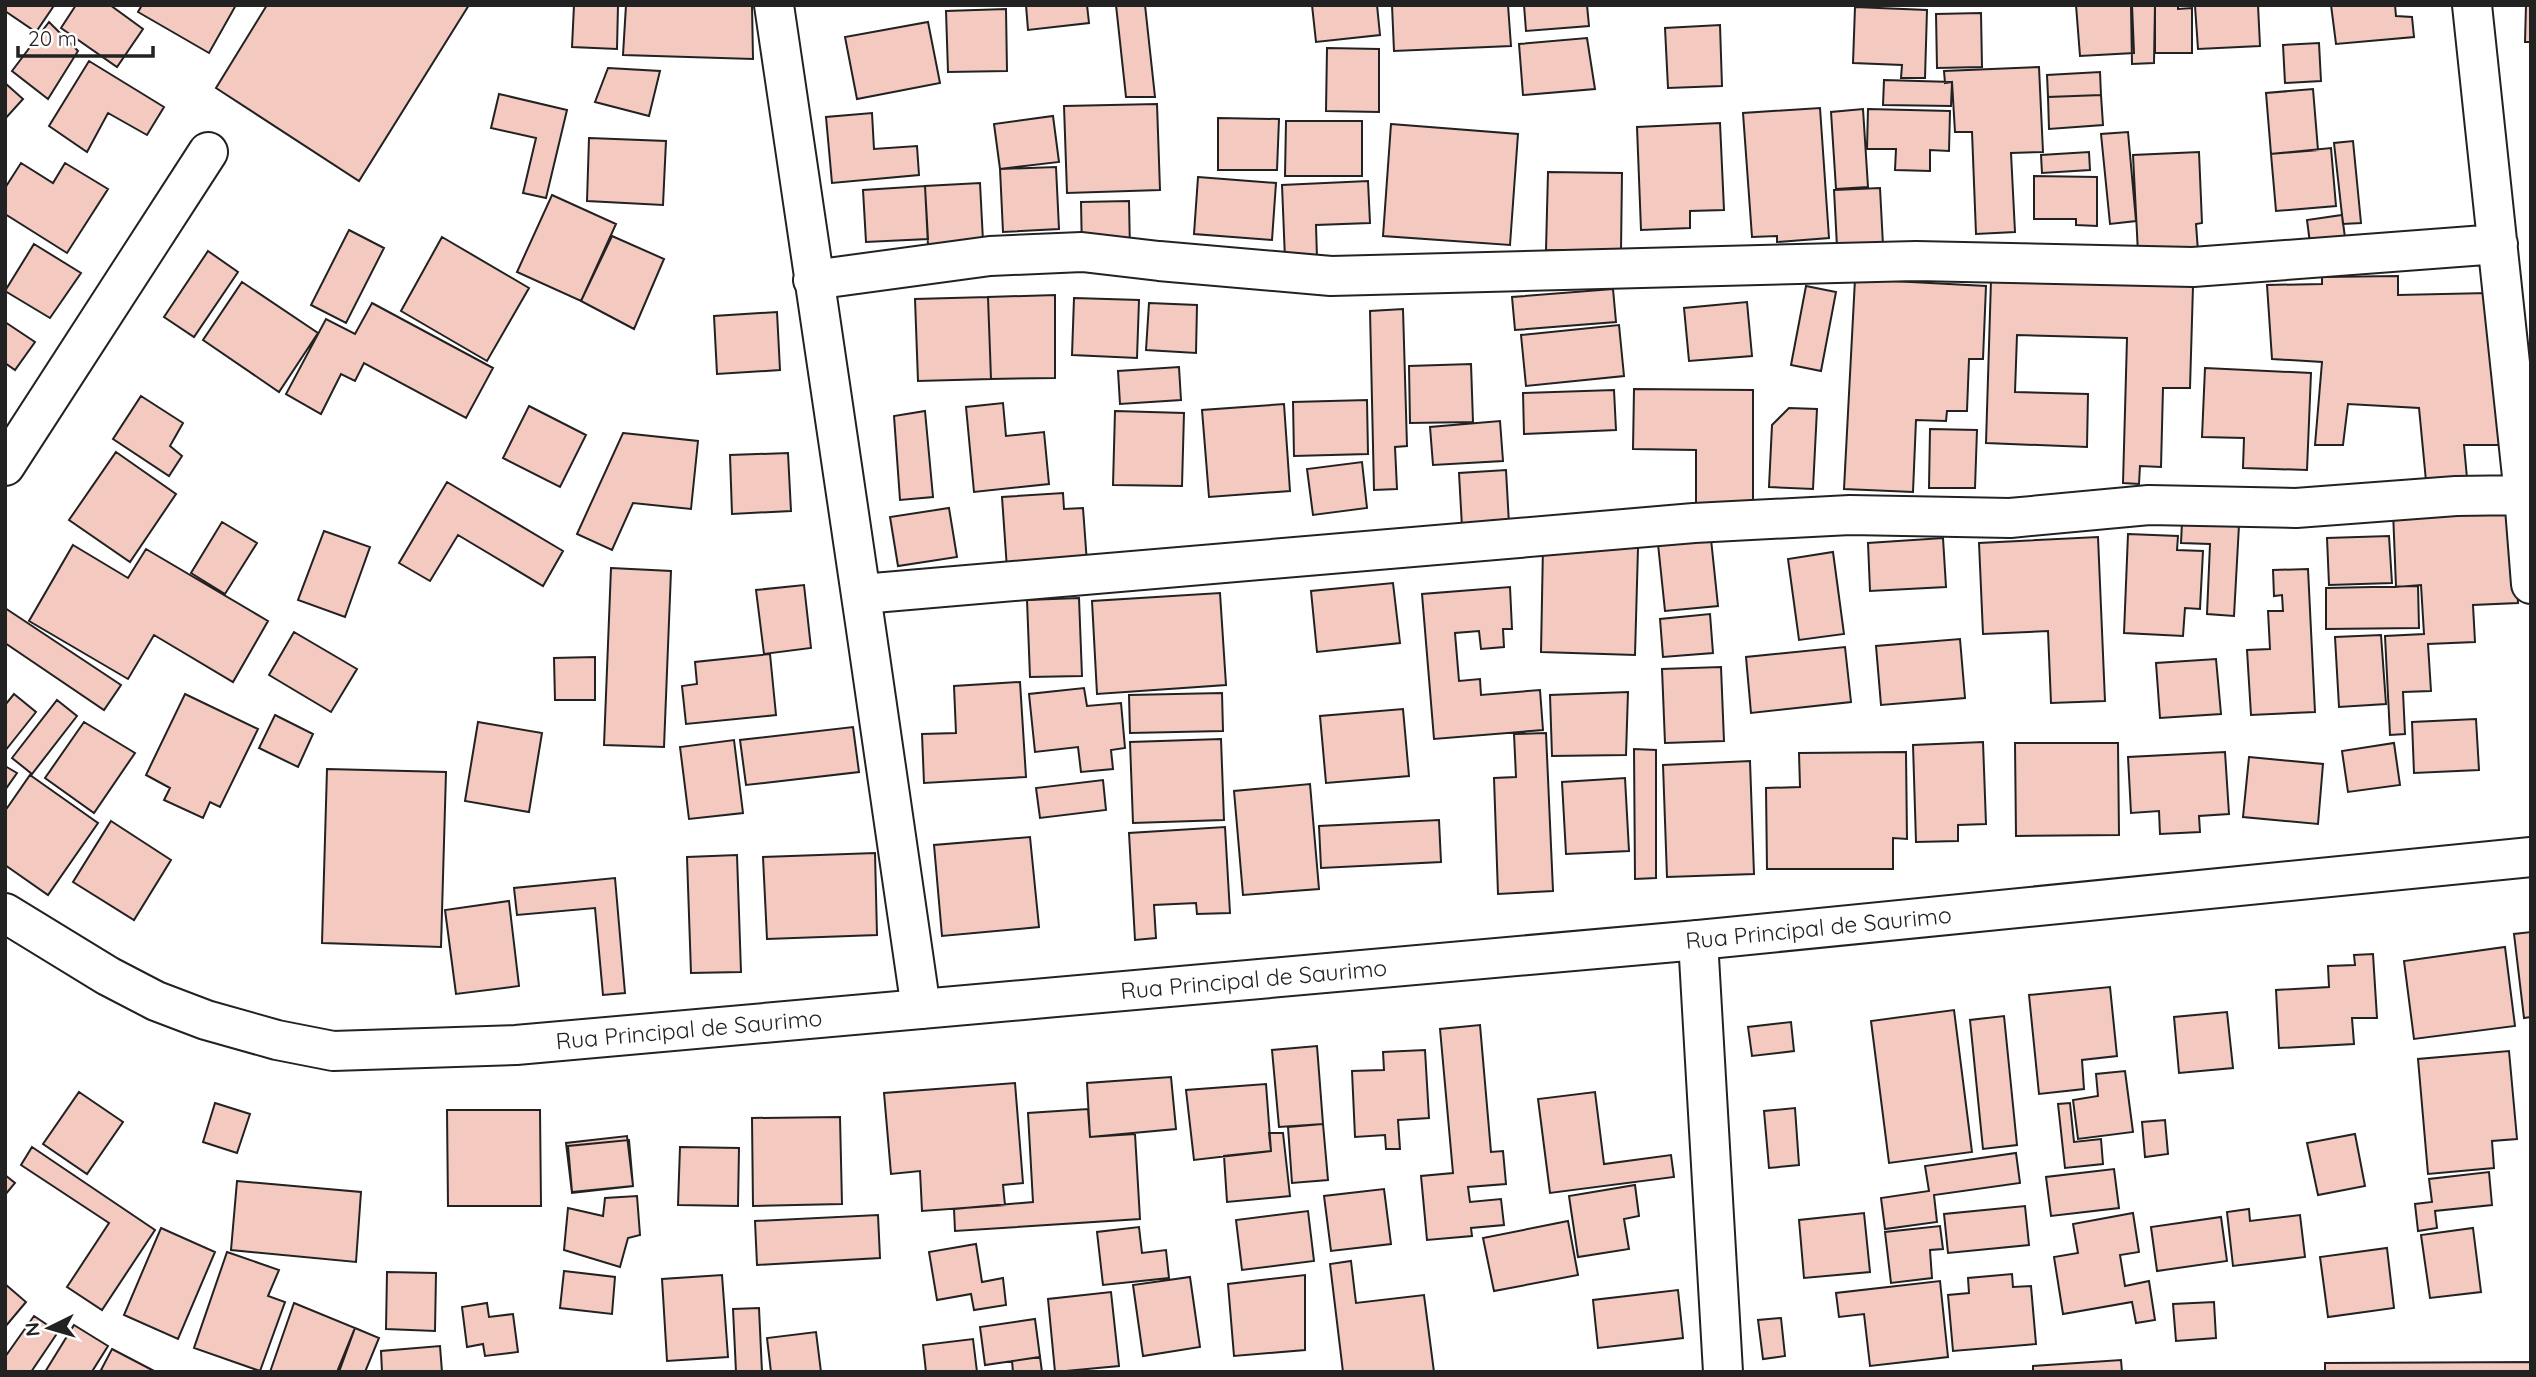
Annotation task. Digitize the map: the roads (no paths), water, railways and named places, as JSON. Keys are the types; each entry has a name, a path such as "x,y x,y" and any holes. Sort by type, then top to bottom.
{"street":[{"path":"2472,5 2531,584"},
{"path":"779,6 813,280 862,594 921,1009"},
{"path":"5,466 208,152"},
{"path":"813,280 990,256 1082,252 1331,276 1916,261 2193,267 2498,244"},
{"path":"862,594 1694,523 1850,515 2010,519 2150,505 2296,508 2456,496 2524,495"},
{"name":"Rua Principal de Saurimo","path":"5,913 108,976 156,1001 206,1020 265,1037 333,1051 516,1045 1698,940 2531,857"},
{"path":"1698,940 1723,1372"}]}
